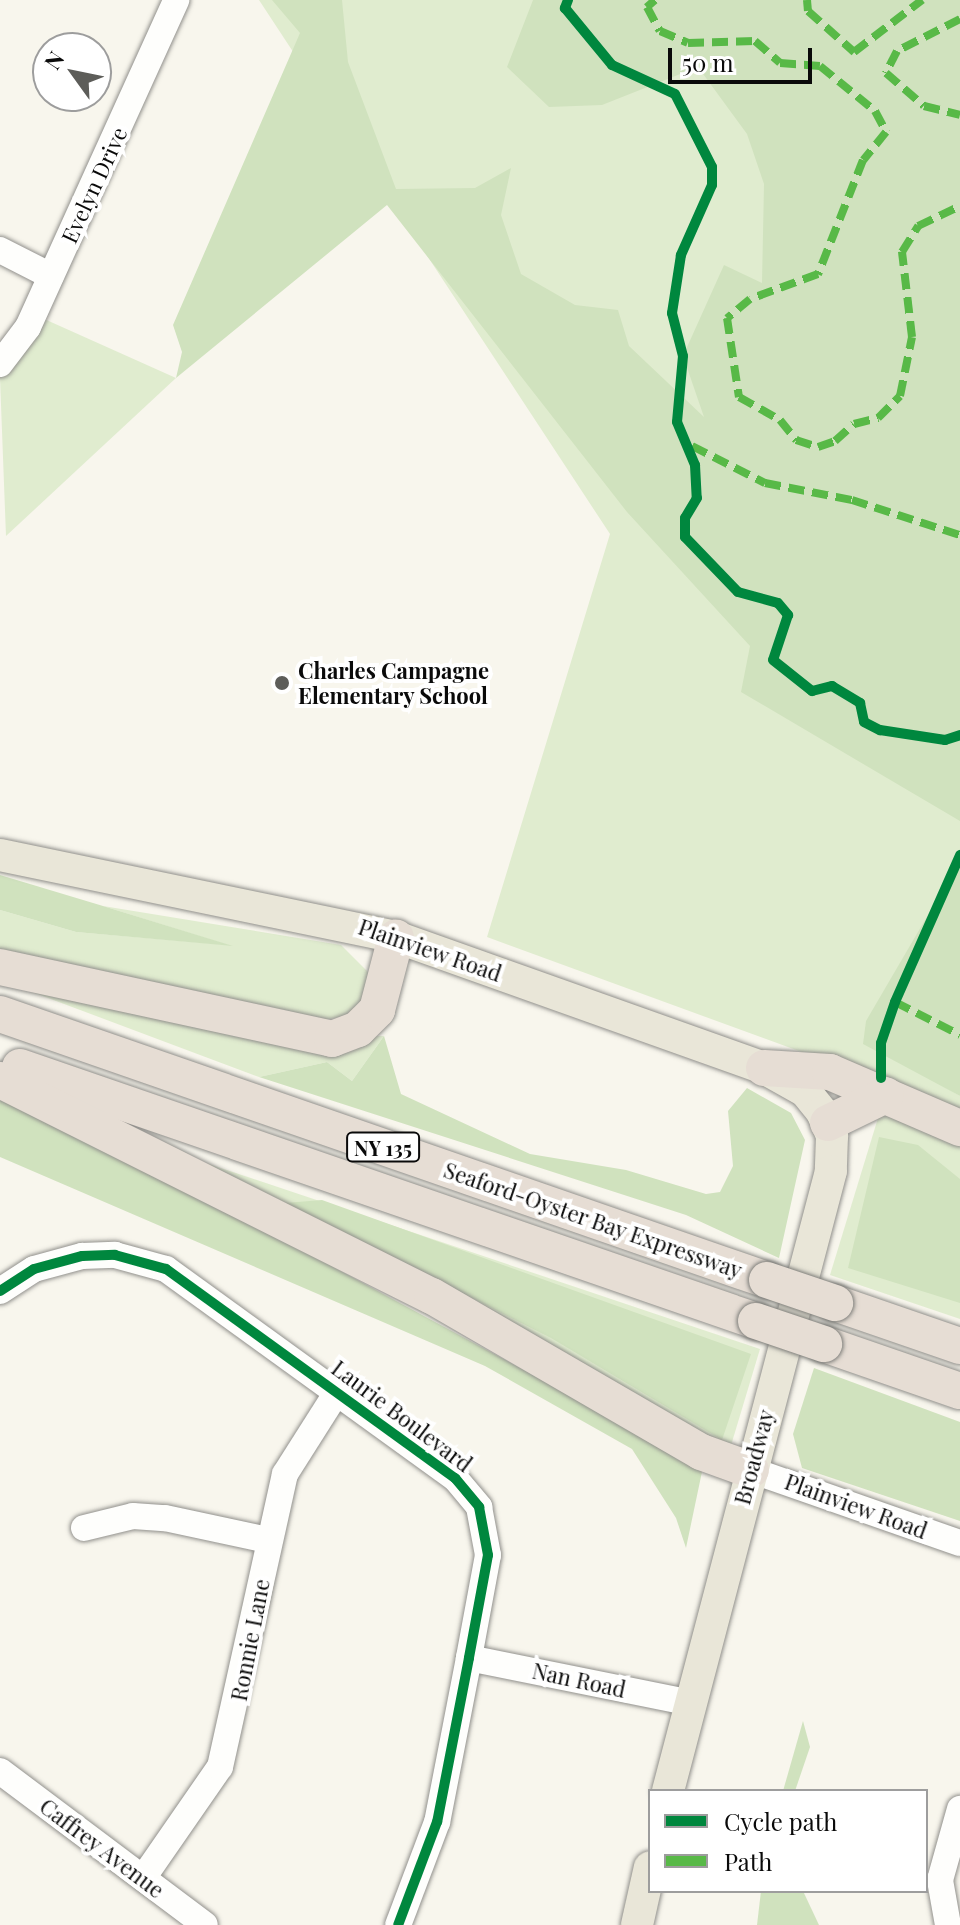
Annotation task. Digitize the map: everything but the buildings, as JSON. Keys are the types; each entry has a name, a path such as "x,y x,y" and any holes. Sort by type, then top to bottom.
{"highway":[{"path":"0,967 332,1039 358,1029 377,1010 396,937"},
{"name":"Seaford-Oyster Bay Expressway","path":"0,1014 960,1346"},
{"name":"Seaford-Oyster Bay Expressway","path":"0,1060 960,1391"},
{"path":"764,1068 830,1072 960,1128"},
{"path":"0,1080 432,1296 701,1452 751,1470"},
{"path":"828,1123 886,1095"}],"main road":[{"name":"Plainview Road","path":"0,855 396,937 764,1068 805,1091 828,1123"},
{"name":"Broadway","path":"668,1789 688,1702 831,1171 828,1123"},
{"path":"637,1925 648,1876"}],"street":[{"name":"Evelyn Drive","path":"0,364 51,276 176,0"},
{"path":"0,250 51,276"},
{"name":"Laurie Boulevard","path":"0,1291 34,1269 82,1256 146,1262 199,1290 455,1478 479,1507 488,1555 469,1658 437,1822 398,1925"},
{"name":"Ronnie Lane","path":"143,1878 220,1767 285,1474 337,1392"},
{"name":"Plainview Road","path":"751,1470 960,1543"},
{"path":"84,1528 133,1516 165,1518 268,1540"},
{"name":"Nan Road","path":"469,1658 688,1702"},
{"name":"Caffrey Avenue","path":"0,1771 205,1925"},
{"path":"948,1925 940,1880 960,1809"}],"green space":[{"path":"259,0 960,0 960,1090 943,1086 960,1096 960,1110 487,937 610,534"},
{"path":"272,0 342,0 348,62 396,189 475,188 511,168 501,215 521,274 575,305 618,310 629,346 704,417 683,356 724,265 762,283 764,184 747,134 698,67 602,105 549,107 507,67 533,0 960,0 960,821 741,692 750,646 627,512 387,205 176,378 182,352 173,325 300,33"},
{"path":"42,318 176,378 6,536 0,378"},
{"path":"960,860 960,1096 863,1044 866,1021"},
{"path":"0,875 233,946 76,932 0,910"},
{"path":"103,906 341,945 373,977 369,996 349,1015 315,1022 0,951 0,910 76,932 228,945"},
{"path":"0,980 384,1036 352,1081 327,1062 259,1077"},
{"path":"384,1036 401,1094 530,1154 626,1170 706,1194 720,1192 733,1166 728,1111 747,1088 791,1113 805,1140 779,1258 686,1215 259,1077 327,1062 352,1081"},
{"path":"0,1097 58,1118 703,1467 686,1548 676,1518 632,1449 485,1366 0,1157"},
{"path":"882,1105 960,1145 960,1319 830,1275"},
{"path":"879,1137 918,1145 960,1179 960,1303 848,1268"},
{"path":"206,1163 760,1349 729,1452"},
{"path":"322,1200 751,1354 722,1440 551,1338 285,1203"},
{"path":"814,1368 960,1422 960,1521 802,1468 793,1434"},
{"path":"803,1721 810,1747 796,1789 784,1789"},
{"path":"761,1893 804,1893 819,1925 757,1925"}],"marked path":[{"path":"655,0 647,7 660,31 688,43 755,41 780,63 820,66 875,111 886,132 863,160 818,274 750,299 727,318 739,397 780,420 796,440 818,447 835,441 854,424 878,418 900,396 912,337 902,252 918,226 960,206"},
{"path":"807,0 808,11 854,52 922,0"},
{"path":"960,19 897,51 886,73 924,106 960,115"},
{"path":"692,446 765,483 852,500 960,535"},
{"path":"895,1002 960,1035"}],"cycle path":[{"path":"568,0 565,8 612,65 675,94 712,167 712,185 681,255 672,313 683,356 677,422 695,465 697,498 685,518 685,537 738,592 778,603 788,615 773,660 812,691 832,686 860,703 864,722 880,730 945,740 960,735"},
{"path":"881,1078 881,1043 895,1002 960,855"},
{"path":"0,1291 34,1269 82,1256 115,1255 166,1269 455,1478 479,1507 488,1555 469,1658 437,1822 398,1925"}],"place":[{"name":"Charles Campagne Elementary School","path":"282,683"}]}
